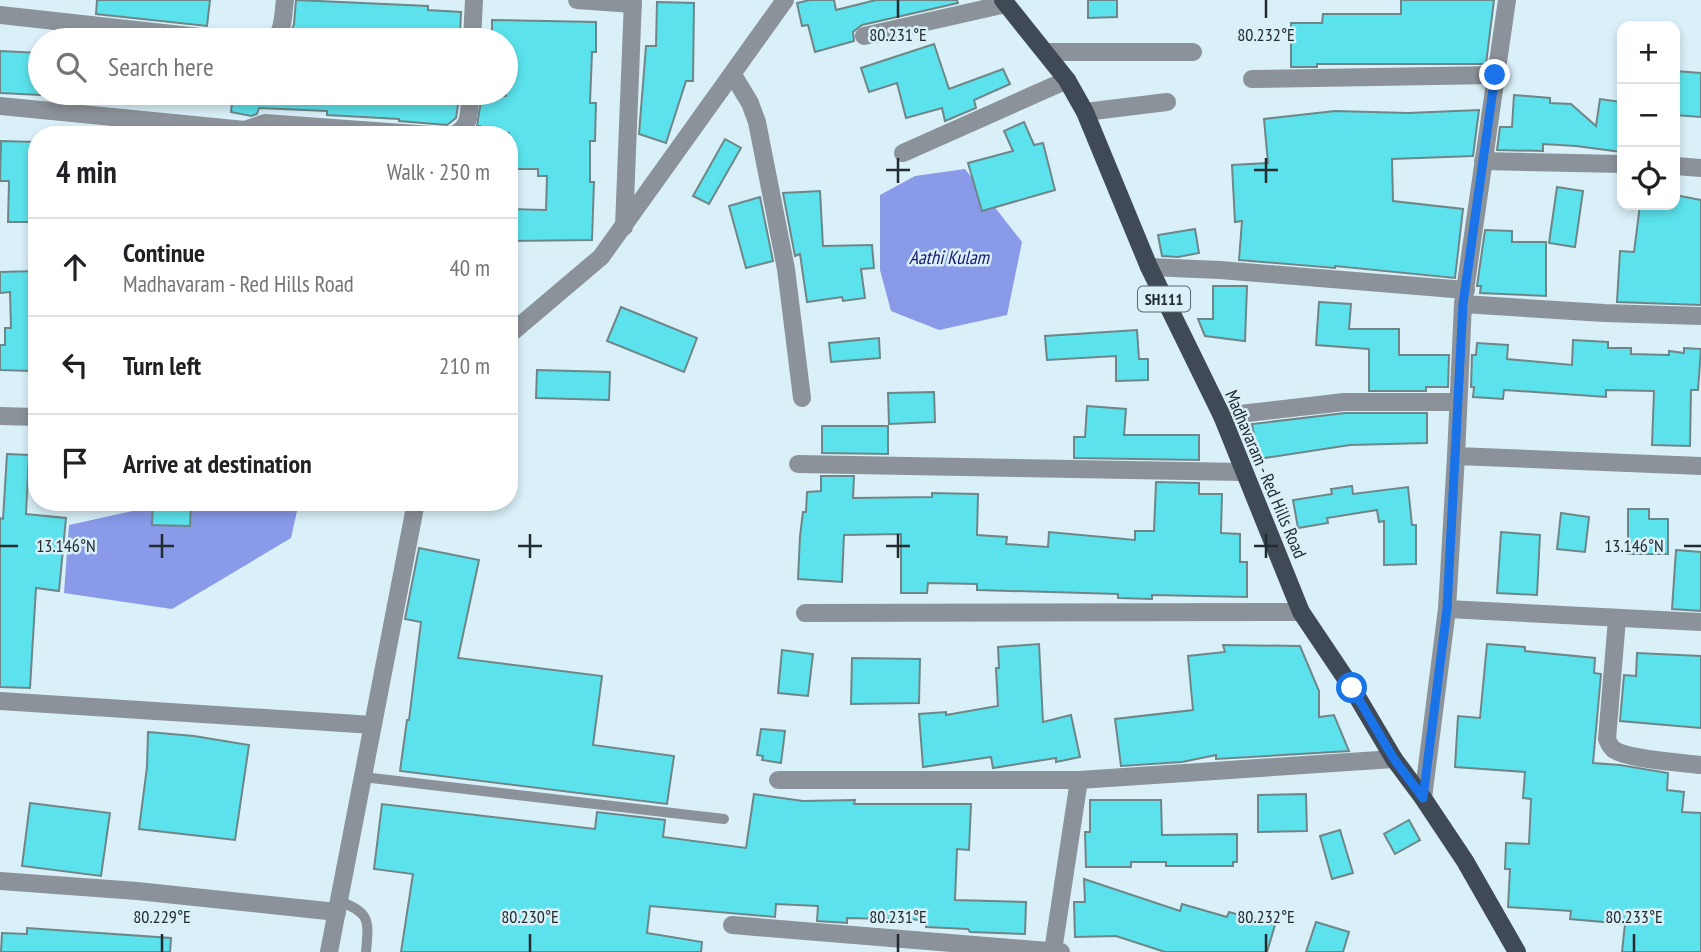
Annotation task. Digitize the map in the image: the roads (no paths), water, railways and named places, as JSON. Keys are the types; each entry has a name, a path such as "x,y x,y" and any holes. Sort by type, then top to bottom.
{"main road":[{"name":"Madhavaram - Red Hills Road","path":"1004,2 1067,80 1085,112 1149,267 1222,416 1301,612 1352,688 1394,759 1465,861 1517,952"}],"street":[{"path":"281,28 285,0"},
{"path":"473,28 474,0"},
{"path":"577,0 633,2 624,227"},
{"path":"518,327 601,257 785,0"},
{"path":"1423,798 1447,609 1464,297 1507,0"},
{"path":"864,36 1004,2"},
{"path":"0,15 119,28"},
{"path":"1045,52 1193,52"},
{"path":"733,75 750,103 757,122 786,269 802,398"},
{"path":"1252,79 1495,75"},
{"path":"903,153 1067,80"},
{"path":"1085,112 1167,102"},
{"path":"466,126 469,122 470,105"},
{"path":"0,106 195,126"},
{"path":"257,126 265,123 306,126"},
{"path":"1483,161 1617,164"},
{"path":"1680,166 1701,168"},
{"path":"1149,267 1220,270 1604,313 1701,316"},
{"path":"1222,416 1353,401 1457,402"},
{"path":"0,416 28,417"},
{"path":"1456,456 1701,466"},
{"path":"797,464 1243,472"},
{"path":"329,952 414,511"},
{"path":"1447,609 1701,622"},
{"path":"805,613 1301,612"},
{"path":"1617,619 1607,739 1609,744 1613,750 1632,756 1701,765"},
{"path":"0,701 373,725"},
{"path":"778,780 1079,780 1394,759"},
{"path":"732,925 1057,951 1079,780"},
{"path":"0,881 338,907"}],"lane":[{"path":"363,777 724,820"},
{"path":"338,907 359,909 365,917 366,952"}],"water":[{"name":"Aathi Kulam","path":"965,169 1022,242 1007,315 939,330 891,311 880,270 880,195 915,176"},
{"path":"132,511 297,511 291,538 172,609 64,593 69,525"}]}
